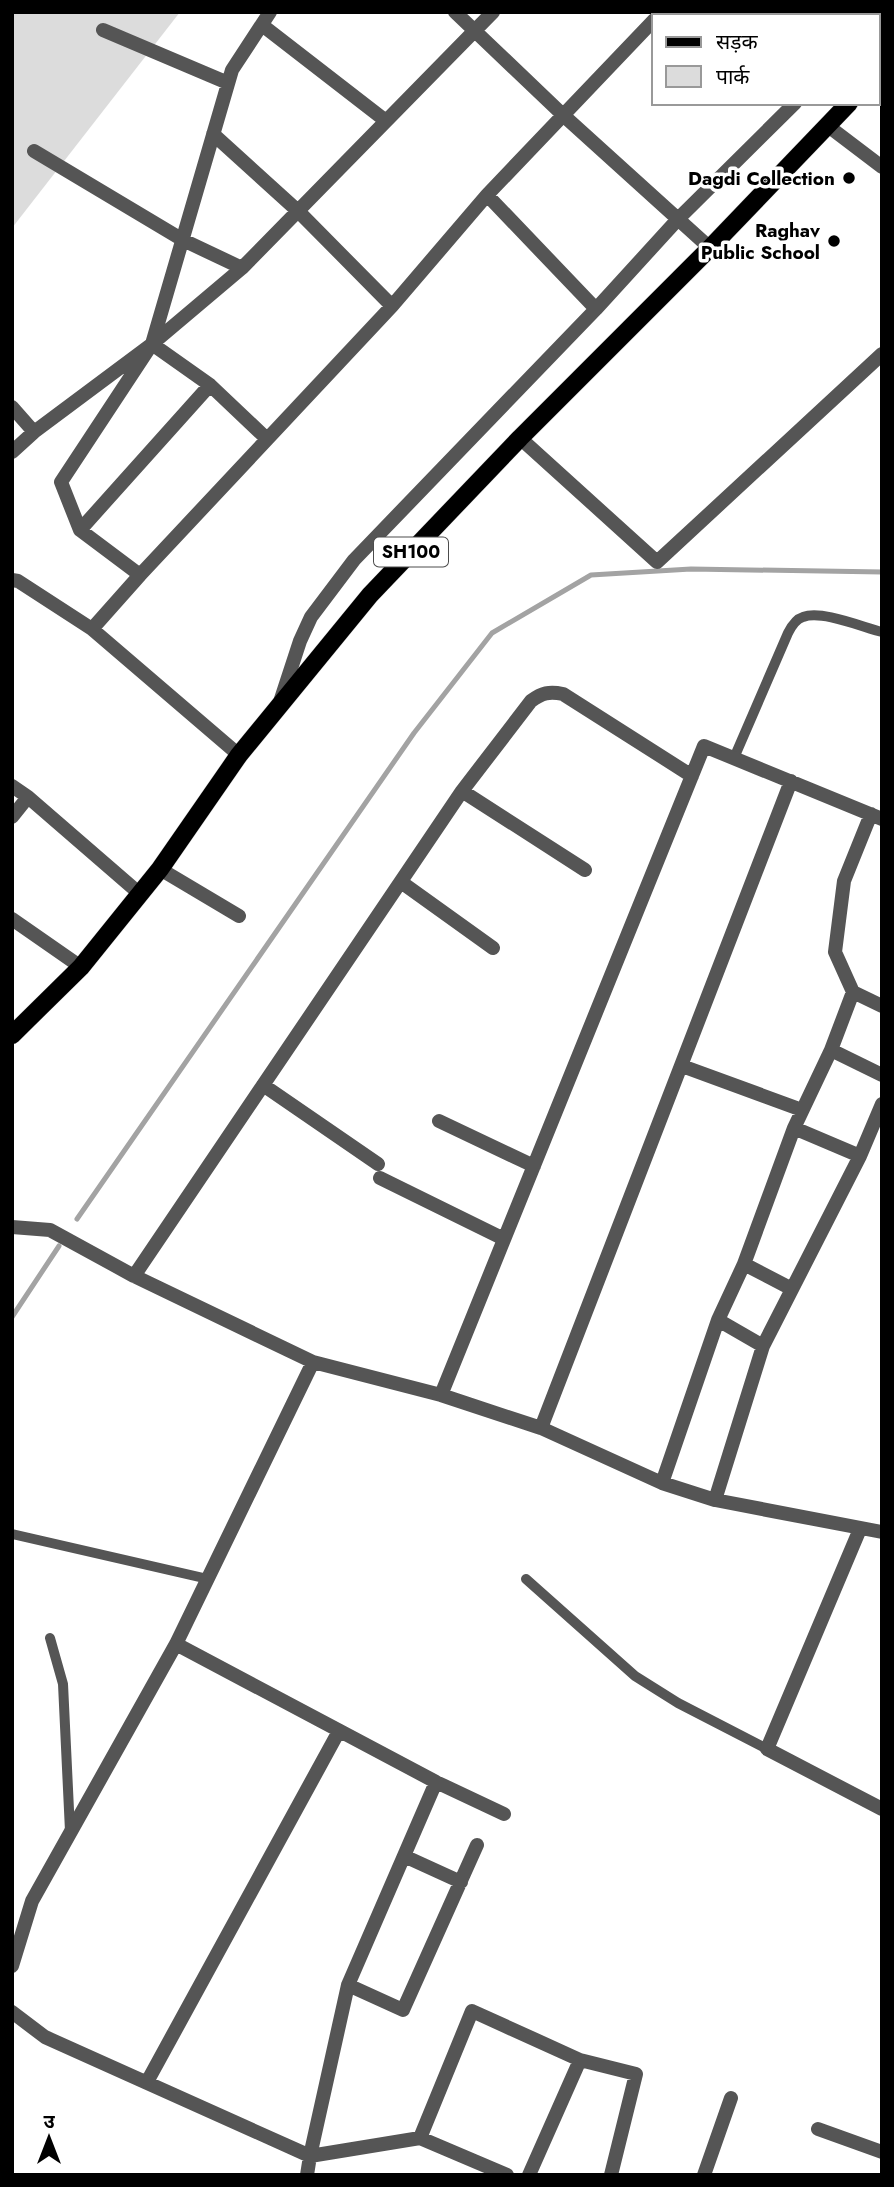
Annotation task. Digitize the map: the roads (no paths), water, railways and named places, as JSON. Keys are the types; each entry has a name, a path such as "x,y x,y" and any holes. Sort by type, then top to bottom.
{"main road":[{"name":"SH100","path":"12,1035 81,967 160,869 239,755 370,595 847,105"}],"street":[{"path":"455,12 563,115 710,248"},
{"path":"12,452 34,432 152,344 242,268 494,12"},
{"path":"140,575 80,530 61,482 152,344 232,70 266,18 386,121"},
{"path":"92,629 392,306 487,195 652,22"},
{"path":"103,30 228,83"},
{"path":"279,707 300,641 311,617 354,560 596,309 679,218 793,105"},
{"path":"828,126 882,167"},
{"path":"213,134 299,212 392,306"},
{"path":"34,151 183,240 242,268"},
{"path":"487,195 596,309"},
{"path":"152,344 210,385 267,439"},
{"path":"520,438 657,562 882,354"},
{"path":"80,530 210,385"},
{"path":"12,407 34,432"},
{"path":"12,580 18,581 92,629 239,755"},
{"path":"134,1276 462,792 531,701 541,693 551,691 563,694 692,776"},
{"path":"441,1395 704,746 877,816 844,881 835,953 853,992 882,1006"},
{"path":"541,1428 791,781"},
{"path":"12,786 139,894"},
{"path":"462,792 585,870"},
{"path":"12,817 28,797"},
{"path":"160,869 239,916"},
{"path":"401,882 493,948"},
{"path":"12,919 81,967"},
{"path":"662,1483 718,1320 744,1264 794,1128 831,1050 853,992"},
{"path":"831,1050 882,1075"},
{"path":"682,1066 802,1110"},
{"path":"263,1085 379,1171 504,1239"},
{"path":"715,1500 763,1346 860,1156 882,1104"},
{"path":"439,1121 534,1166"},
{"path":"794,1128 860,1156"},
{"path":"12,1227 50,1230 134,1276 313,1362 441,1395 541,1428 662,1483 715,1500 882,1532"},
{"path":"744,1264 792,1289"},
{"path":"718,1320 763,1346"},
{"path":"12,1966 32,1901 176,1644 313,1362"},
{"path":"860,1529 767,1749 882,1809"},
{"path":"176,1644 436,1782 504,1814"},
{"path":"147,2082 339,1731"},
{"path":"307,2175 348,1985 436,1782"},
{"path":"348,1985 403,2010 477,1846"},
{"path":"404,1856 461,1882"},
{"path":"421,2138 472,2011 580,2060 636,2074 611,2175"},
{"path":"12,2012 45,2037 310,2157 421,2138 507,2175"},
{"path":"529,2175 580,2060"},
{"path":"704,2175 731,2098"},
{"path":"818,2129 882,2152"}],"lane":[{"path":"734,758 788,634 802,617 824,616 882,632"},
{"path":"12,1534 208,1579"},
{"path":"526,1578 635,1676 678,1703 767,1749"},
{"path":"50,1638 63,1684 70,1834"}],"waterway":[{"path":"77,1219 414,733 492,633 591,575 691,569 882,572"},
{"path":"12,1317 59,1246"}],"place":[{"name":"Dagdi Collection","path":"849,178"},
{"name":"Raghav Public School","path":"834,241"}]}
